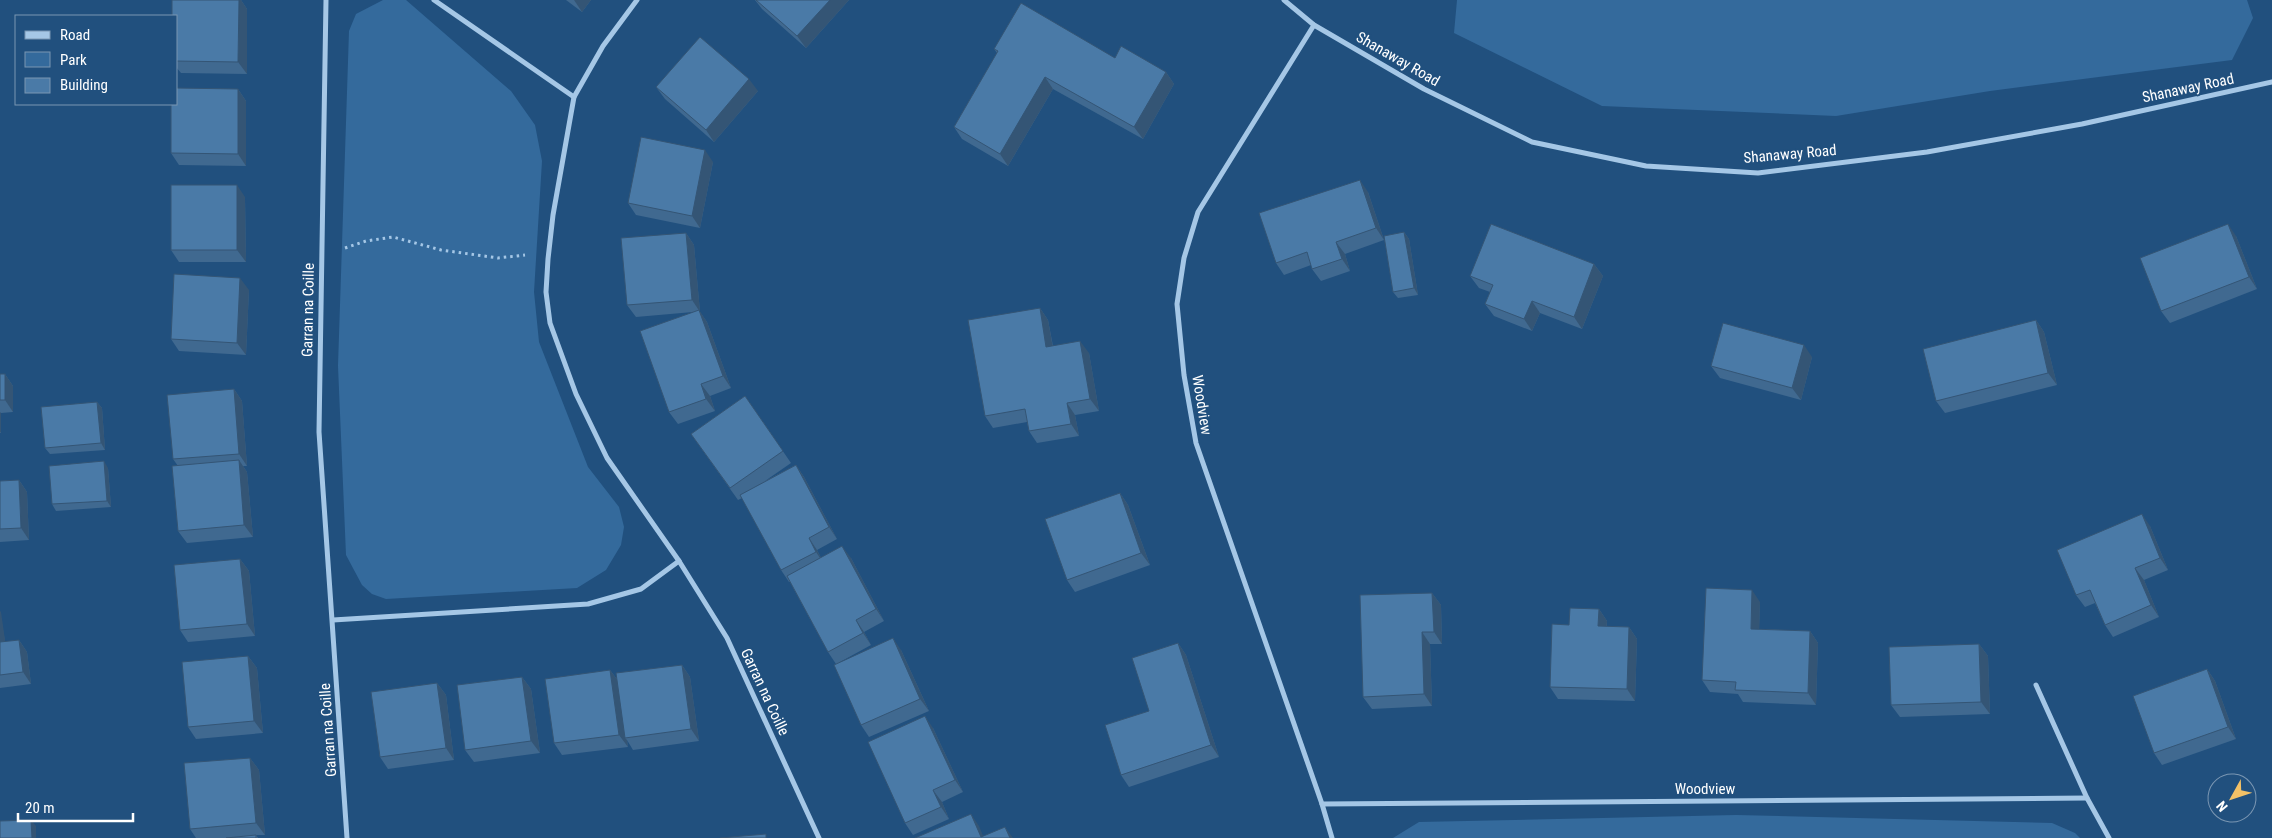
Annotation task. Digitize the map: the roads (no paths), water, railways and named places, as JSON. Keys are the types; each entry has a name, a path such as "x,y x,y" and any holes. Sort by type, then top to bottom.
{"street":[{"name":"Garran na Coille","path":"326,0 319,432 347,838"},
{"path":"434,0 574,97"},
{"name":"Garran na Coille","path":"637,0 603,46 574,97 553,215 548,259 546,292 550,323 576,394 607,458 679,561 727,638 819,838"},
{"name":"Shanaway Road","path":"1284,0 1314,25 1424,90 1532,142 1646,166 1758,173 1927,152 2082,124 2272,82"},
{"name":"Woodview","path":"1314,25 1198,212 1184,258 1176,304 1184,375 1196,443 1322,804 1332,838"},
{"path":"333,620 588,604 640,589 679,561"},
{"path":"2036,685 2087,798 2109,838"},
{"name":"Woodview","path":"1322,804 2087,798"}]}
